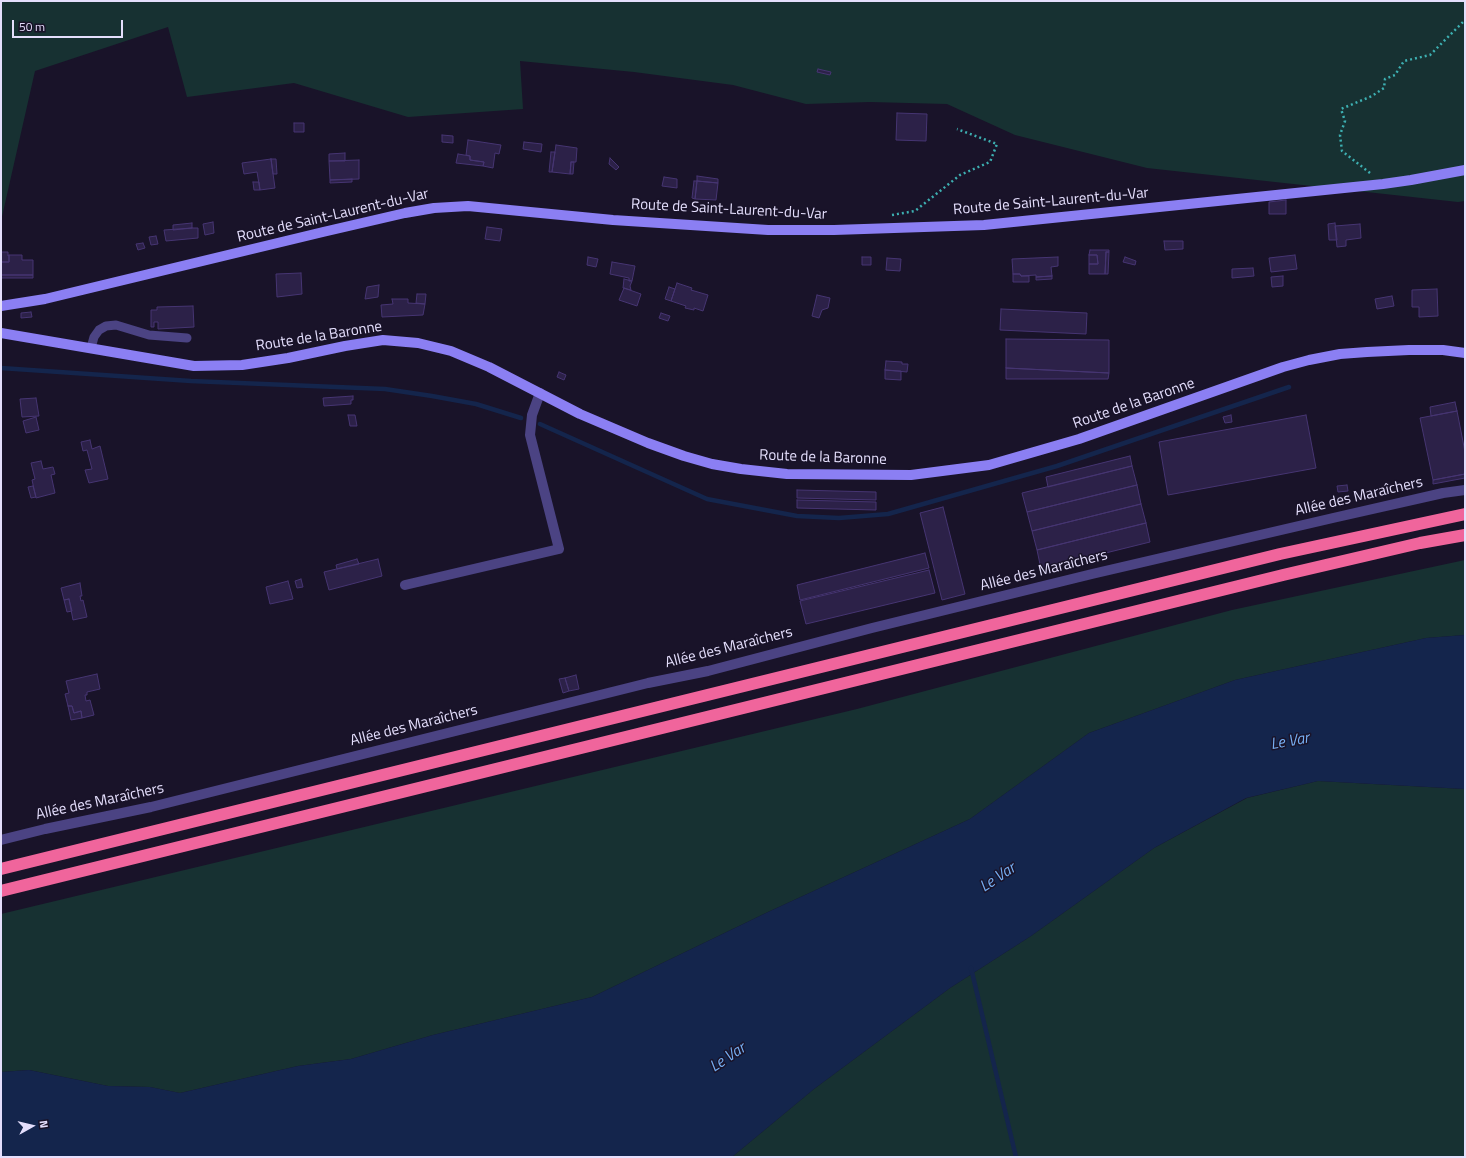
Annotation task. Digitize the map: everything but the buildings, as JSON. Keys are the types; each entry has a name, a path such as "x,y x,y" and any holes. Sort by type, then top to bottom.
{"highway":[{"path":"1,869 1280,554 1465,514"},
{"path":"1,891 1283,575 1420,543 1465,535"}],"main road":[{"name":"Route de Saint-Laurent-du-Var","path":"1,306 45,299 323,232 405,213 434,208 468,206 613,220 761,230 834,230 984,225 1382,184 1465,170"},
{"name":"Route de la Baronne","path":"1,333 187,365 223,366 242,365 288,358 383,340 418,343 451,351 540,393 580,414 648,443 684,456 712,464 786,474 911,475 990,465 1079,439 1284,367 1308,360 1340,354 1409,350 1443,350 1465,353"}],"street":[{"path":"405,585 559,549 530,435 532,415 540,393"},
{"name":"Allée des Maraîchers","path":"1,840 45,829 151,807 648,683 708,671 872,628 1100,572 1340,516 1465,490"}],"lane":[{"path":"91,348 94,337 99,330 106,326 116,325 149,335 187,338"}],"path":[{"path":"1382,184 1342,151 1340,135 1345,121 1341,108 1372,96 1384,88 1385,79 1395,75 1404,61 1430,55 1465,20"},
{"path":"887,215 916,211 960,175 990,162 997,144 957,129"}],"green space":[{"path":"1,1 1465,1 1465,201 1458,202 1147,168 1015,135 947,104 870,102 806,104 733,85 634,72 520,61 523,109 408,117 294,83 187,97 168,27 35,71 1,221"},
{"path":"1465,560 1465,635 1426,638 1235,680 1089,733 970,819 768,912 592,997 433,1035 351,1059 298,1066 180,1093 150,1087 108,1086 29,1070 1,1072 1,914 857,709 1232,610"},
{"path":"1318,781 1465,789 1465,1157 732,1157 814,1089 950,988 1031,936 1154,848 1247,798"}],"water":[{"name":"Le Var","path":"1465,635 1465,789 1318,781 1246,798 1154,848 1031,936 950,988 814,1089 732,1157 1,1157 1,1072 29,1070 108,1086 150,1087 180,1093 298,1066 351,1059 433,1035 592,997 768,912 970,819 1089,733 1235,680 1426,638"}],"waterway":[{"path":"1,368 191,381 385,389 476,404 521,418"},
{"path":"540,424 707,499 797,516 839,518 888,514 1057,466 1289,387"},
{"path":"971,968 1016,1157"}]}
